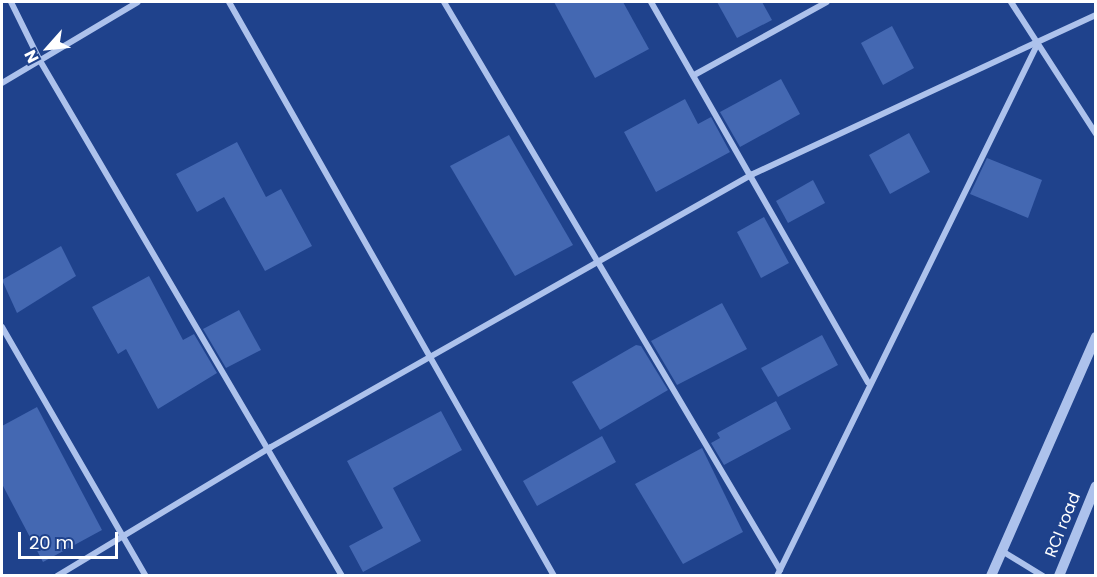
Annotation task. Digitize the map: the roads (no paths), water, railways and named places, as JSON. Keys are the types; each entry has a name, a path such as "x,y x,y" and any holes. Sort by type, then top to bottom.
{"street":[{"path":"11,2 39,59 271,447 342,576"},
{"path":"2,82 138,2"},
{"path":"229,2 554,576"},
{"path":"444,2 779,573"},
{"path":"651,2 696,74 753,174 868,383"},
{"path":"696,74 827,2"},
{"path":"1011,2 1095,134"},
{"path":"57,576 123,540 271,447 596,260 753,174 1037,44 1095,15"},
{"path":"779,573 868,383 1037,44"},
{"path":"2,327 123,540 146,576"},
{"path":"991,576 1095,337"},
{"name":"RCI road","path":"1059,576 1095,486"},
{"path":"1002,551 1043,576"}]}
